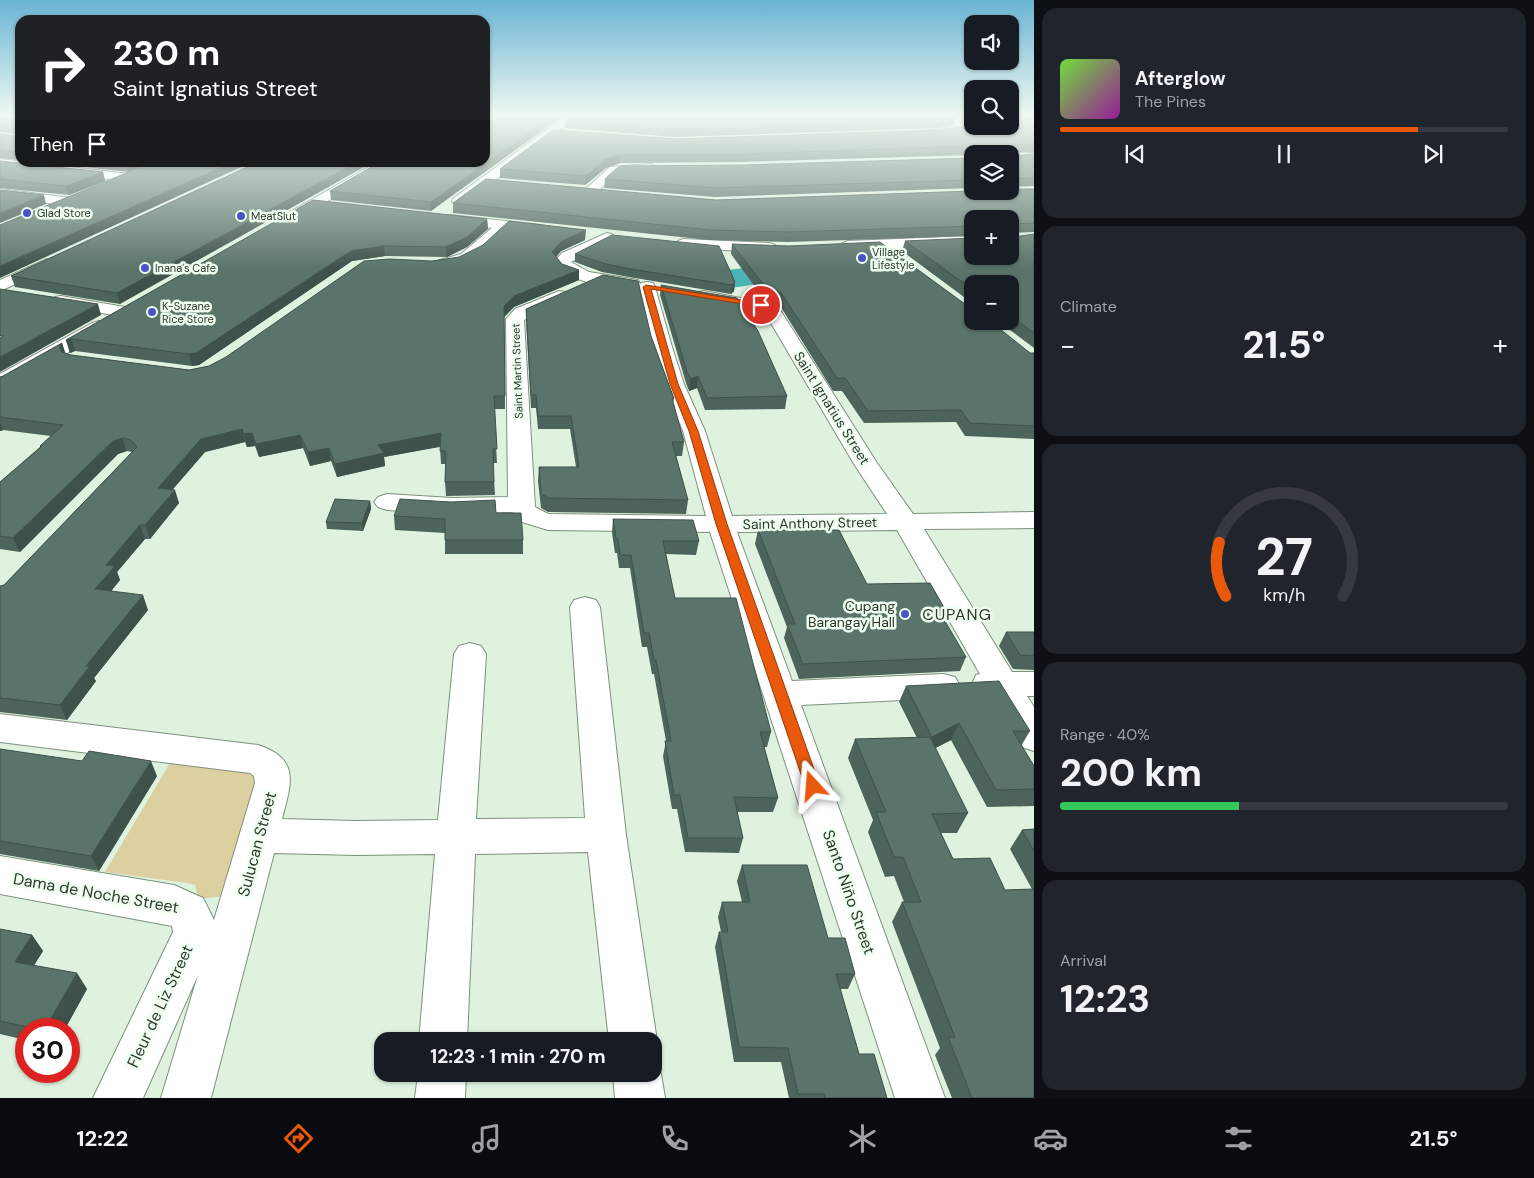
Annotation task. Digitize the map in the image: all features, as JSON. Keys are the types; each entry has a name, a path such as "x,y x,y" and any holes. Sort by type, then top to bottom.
{"street":[{"path":"506,166 436,217 560,231"},
{"path":"35,167 130,178"},
{"path":"272,228 378,167"},
{"path":"608,194 584,191 614,170 666,168"},
{"path":"105,188 146,172"},
{"path":"485,182 504,184"},
{"path":"0,193 75,200 44,212"},
{"path":"314,204 335,206"},
{"path":"428,264 452,263 463,259 504,225"},
{"path":"579,234 626,239"},
{"name":"Saint Ignatius Street","path":"607,237 565,259 568,270 600,279 761,305 771,309 866,464 906,522 1034,737"},
{"path":"835,247 964,241"},
{"path":"665,243 788,249"},
{"path":"882,245 905,262"},
{"path":"0,286 62,257"},
{"name":"Saint Martin Street","path":"524,510 516,317 521,312 600,279"},
{"name":"Santo Niño Street","path":"669,290 662,348 703,458 722,524 920,1098"},
{"path":"0,292 19,295"},
{"path":"7,379 133,307 46,299"},
{"name":"Saint Anthony Street","path":"387,502 524,510 548,522 722,524 1034,520"},
{"path":"585,607 606,835 632,1032"},
{"path":"445,1032 456,836 470,654"},
{"path":"781,694 1002,683 1034,684"},
{"name":"Sulucan Street","path":"0,728 258,759 269,766 273,774 273,783 186,1098"},
{"path":"259,834 356,838 606,835"},
{"name":"Dama de Noche Street","path":"0,876 174,905 192,913"},
{"name":"Fleur de Liz Street","path":"118,1098 194,934 195,925 192,913"},
{"path":"440,1098 441,1082"},
{"path":"638,1082 640,1098"}],"shaded area":[{"path":"170,763 246,769 259,779 225,896 198,899 195,885 105,872"}],"building":[{"path":"0,166 56,167 103,172 66,186 0,179"},
{"path":"504,166 597,166 586,176 500,169"},
{"path":"621,166 964,166 964,180 716,188 605,179"},
{"path":"1019,166 1034,166 1034,178 1019,178"},
{"path":"141,167 222,167 0,266 0,225"},
{"path":"247,167 348,167 117,293 11,276"},
{"path":"371,167 480,167 431,202 330,191"},
{"path":"486,179 716,200 964,191 964,200 1019,200 1019,189 1034,189 1034,223 1019,224 1019,210 964,210 964,226 789,232 710,230 453,203"},
{"path":"0,190 44,195 0,213"},
{"path":"313,200 487,219 467,237 446,247 384,246 351,251 196,353 189,354 71,339 66,340"},
{"path":"509,221 586,230 562,241 552,252 562,264 579,270 514,296 504,306 505,396 494,396 497,449 493,449 494,482 445,482 446,451 440,451 441,433 378,445 384,453 335,464 329,448 308,452 300,435 256,444 252,433 244,434 242,429 201,439 158,488 175,490 145,525 140,525 106,565 115,566 95,589 143,595 86,666 90,666 60,705 0,698 0,586 4,585 137,447 131,440 122,438 113,441 13,538 0,536 0,482 63,425 0,417 0,377 62,343 59,347 62,352 71,355 189,370 209,366 226,357 364,261 390,259 432,261 459,257 483,245"},
{"path":"1034,234 1034,333 1019,322 1019,275 964,275 964,283 905,241 964,238 964,265 1019,265 1019,236"},
{"path":"612,235 719,246 735,282 732,285 630,269 602,263 575,254"},
{"path":"880,242 964,303 964,330 1001,330 1030,353 1034,353 1034,426 970,423 961,410 868,411 845,378 837,378 781,293 766,288 732,244 789,246"},
{"path":"603,275 638,281 651,336 674,398 672,398 684,442 672,442 688,500 549,498 541,494 539,467 579,467 571,416 538,416 536,395 531,395 526,309"},
{"path":"661,285 737,298 758,331 787,396 707,398 698,376 691,379 687,372"},
{"path":"0,289 98,304 0,357 0,338 4,336 0,336"},
{"path":"335,499 370,501 362,523 326,522"},
{"path":"400,499 451,502 495,500 496,513 521,513 523,540 445,540 445,519 394,516"},
{"path":"613,519 693,520 699,541 663,541 675,598 736,598 771,732 760,732 778,798 734,797 743,838 688,838 680,795 674,795 665,741 671,741 656,660 654,660 649,633 644,633 631,555 620,555"},
{"path":"758,530 839,530 867,584 930,583 949,616 942,616 966,657 803,664 787,624 795,624"},
{"path":"1006,632 1034,632 1034,656 1020,655"},
{"path":"999,681 1030,731 1013,731 1034,766 1034,789 996,790 959,723 932,737 906,686"},
{"path":"930,737 968,813 932,814 953,859 990,858 1005,890 1034,889 1034,1098 972,1098 948,1037 955,1037 902,902 921,902 903,857 894,857 876,812 886,812 855,739"},
{"path":"0,749 82,761 89,751 151,761 91,856 0,841"},
{"path":"1034,829 1034,851 1022,830"},
{"path":"742,865 807,865 828,938 845,938 855,974 836,974 859,1054 874,1054 887,1098 825,1098 824,1094 798,1094 788,1048 739,1047 719,932 728,932 722,902 750,902"},
{"path":"0,929 32,935 15,962 77,973 51,1018 15,1018 15,1024 0,1021"}],"waterway":[{"path":"665,269 714,279 740,278 784,272 794,273 814,281"}],"place":[{"name":"Glad Store","path":"27,213"},
{"name":"MeatSlut","path":"241,216"},
{"name":"Village Lifestyle","path":"862,258"},
{"name":"Inana's Cafe","path":"145,268"},
{"name":"K-Suzane Rice Store","path":"152,312"},
{"name":"Cupang Barangay Hall","path":"905,614"}],"district":[{"name":"CUPANG","path":"957,614"}],"route":[{"path":"761,305 646,287 662,348 674,384 694,431 722,524 813,786"}]}
